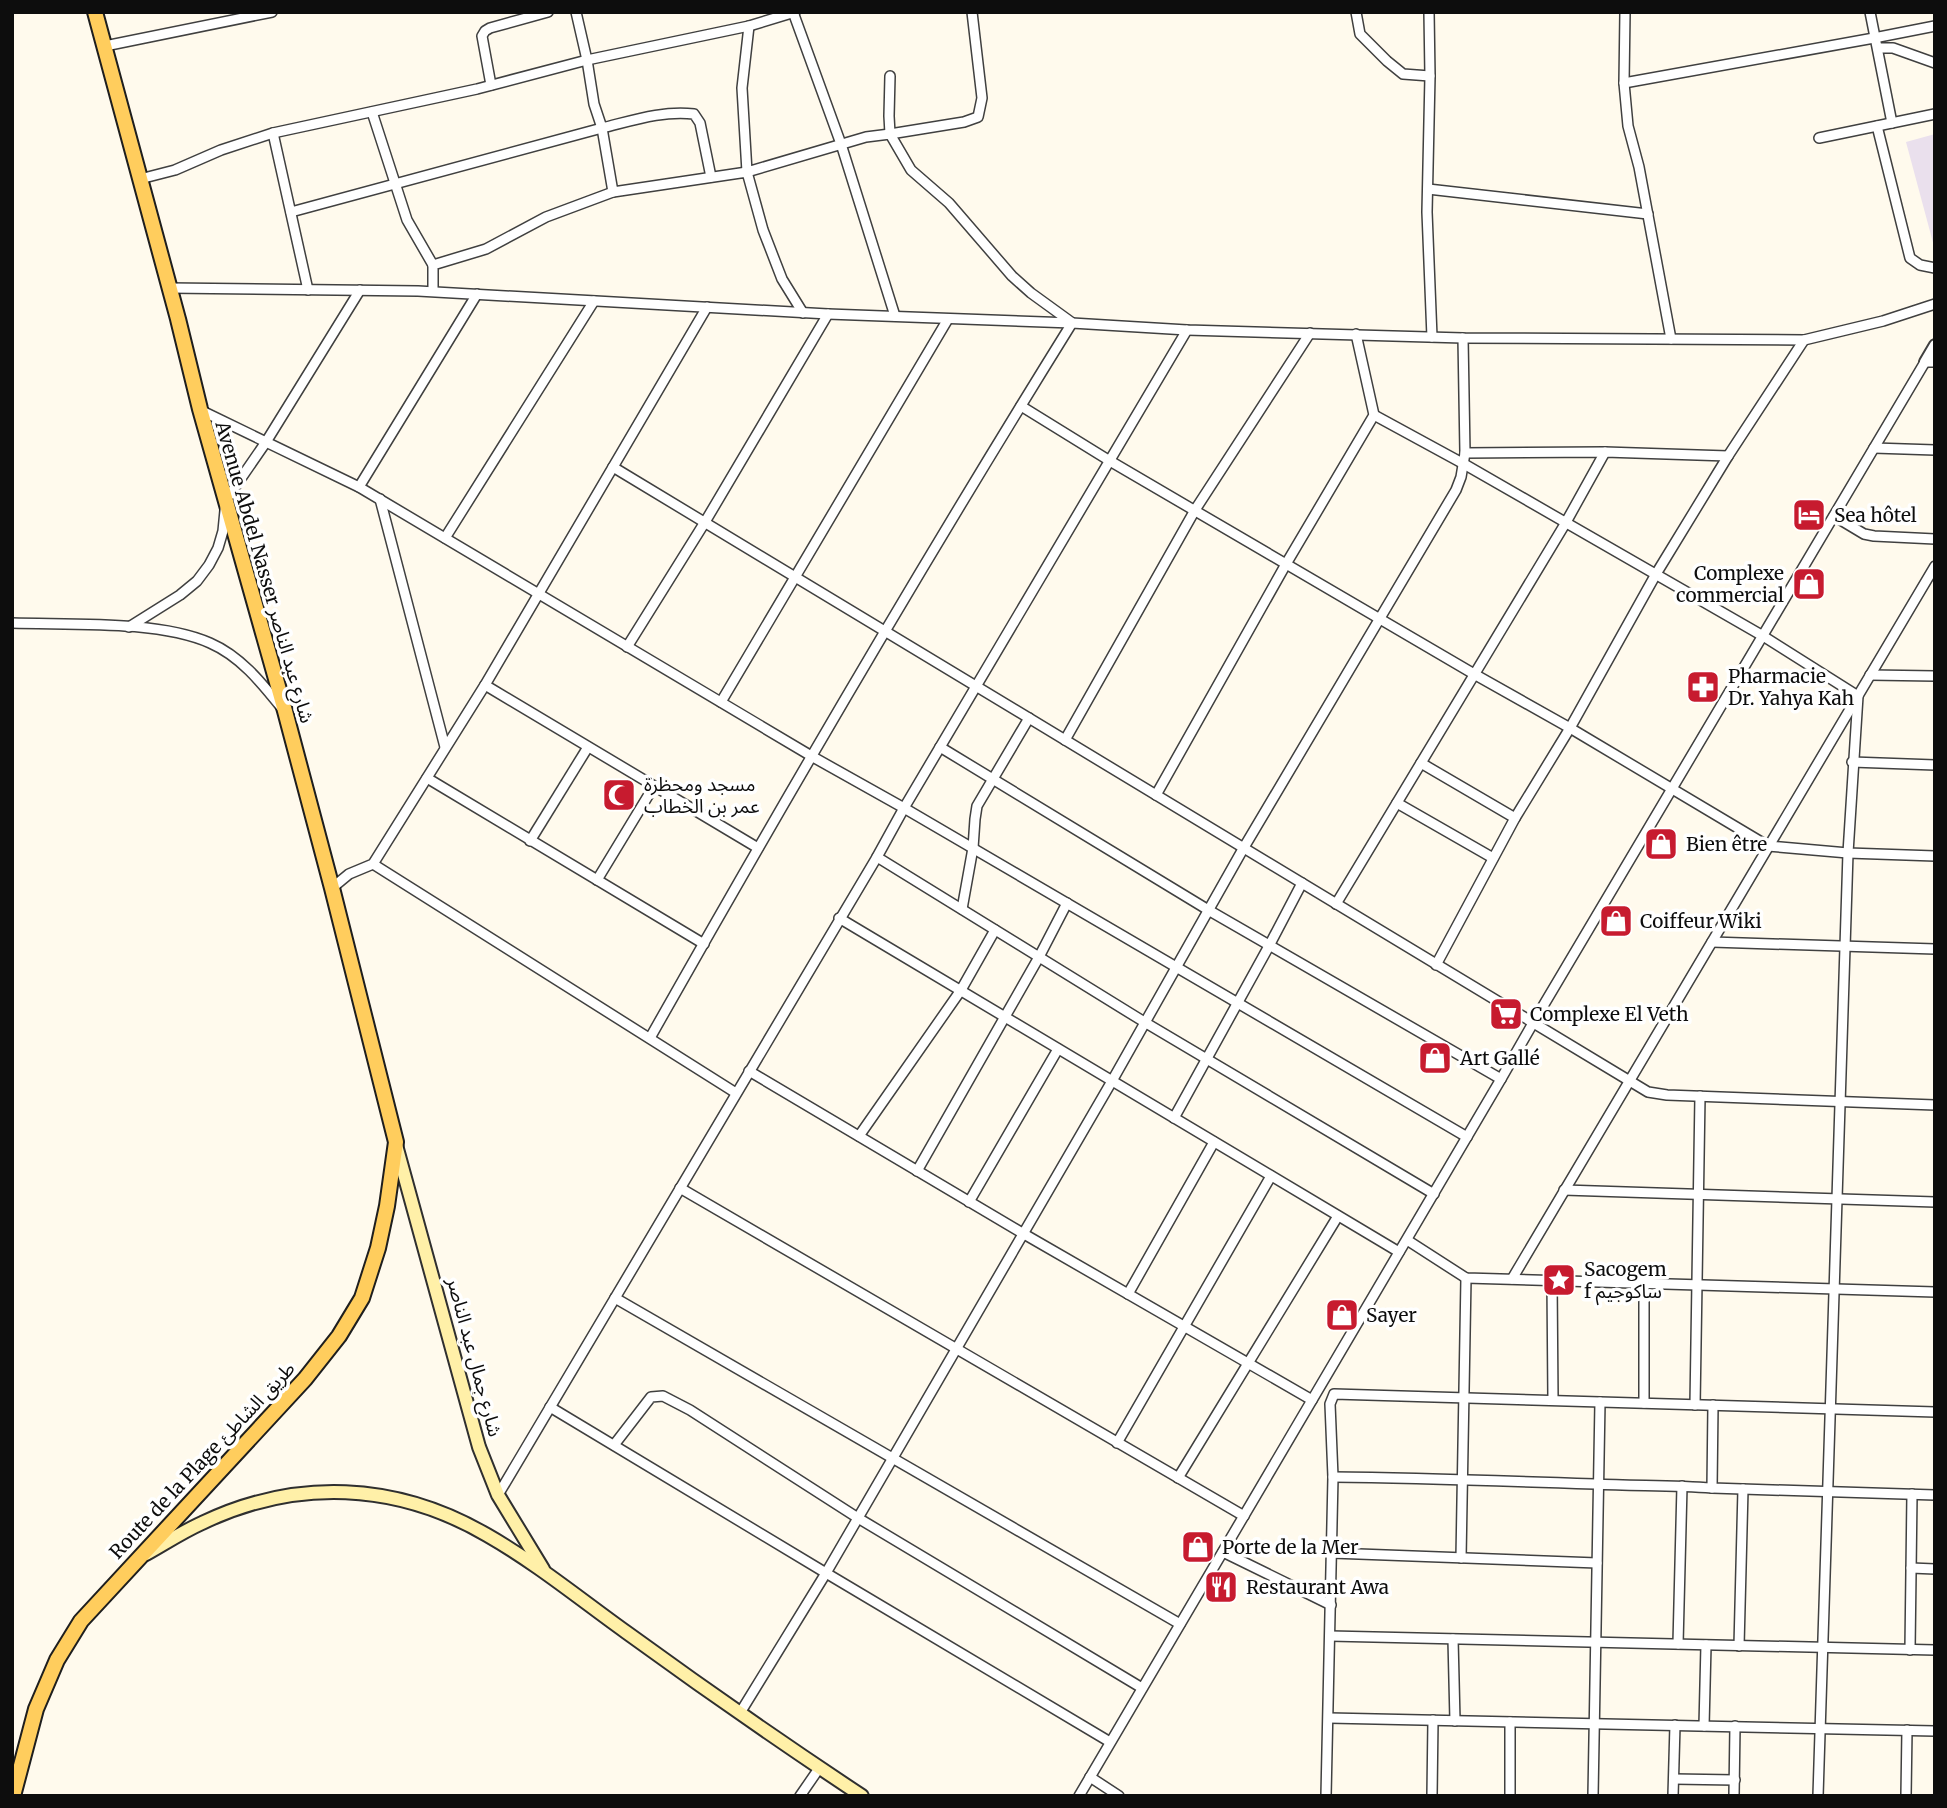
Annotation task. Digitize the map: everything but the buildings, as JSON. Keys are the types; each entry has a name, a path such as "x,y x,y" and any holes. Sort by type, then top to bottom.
{"main road":[{"name":"Avenue Abdel Nasser شارع عبد الناصر","path":"95,12 200,409 285,711 396,1142"},
{"name":"شارع جمال عبد الناصر","path":"396,1142 473,1429 498,1495 545,1572"},
{"name":"Route de la Plage طريق الشاطئ","path":"13,1796 36,1709 57,1660 81,1621 305,1379 340,1336 362,1298 379,1248 396,1142"},
{"name":"شارع جمال عبد الناصر","path":"138,1558 201,1523 248,1505 277,1498 334,1492 365,1493 423,1506 455,1518 545,1572 740,1713 862,1796"}],"street":[{"path":"105,46 272,12"},
{"path":"492,85 482,36 485,31 548,12"},
{"path":"576,12 594,104 602,128 613,192"},
{"path":"433,265 486,249 546,217 613,192 747,172 866,137 964,122 978,117 982,99 972,12"},
{"path":"1356,12 1360,34 1387,61 1403,74 1430,76"},
{"path":"1429,12 1427,212 1432,337"},
{"path":"1625,12 1624,83 1628,126 1639,167 1671,339"},
{"path":"1870,12 1892,123"},
{"path":"140,179 175,170 221,150 273,133 492,85 587,60 749,26 794,13 841,144 895,316"},
{"path":"749,26 742,88 747,172 782,279 803,313"},
{"path":"1624,83 1876,43 1935,26"},
{"path":"1876,43 1935,63"},
{"path":"890,76 890,134 911,170 949,204 1012,276 1072,323"},
{"path":"372,112 407,220 433,265 433,291"},
{"path":"291,212 602,128 681,112 694,114 700,123 711,177"},
{"path":"1819,138 1935,114"},
{"path":"1877,126 1910,258 1920,265 1935,268"},
{"path":"273,133 308,290"},
{"path":"1428,189 1648,214"},
{"path":"169,288 433,291 803,313 1187,330 1463,338 1804,340 1883,321 1935,304"},
{"path":"128,627 180,595 197,581 209,565 223,531 226,500 267,442 360,290"},
{"path":"359,487 477,294"},
{"path":"444,538 593,301"},
{"path":"332,888 349,874 373,864 485,685 707,307"},
{"path":"627,647 705,522 828,314"},
{"path":"721,702 948,319"},
{"path":"650,1038 758,848 1072,323"},
{"path":"498,1495 1187,330"},
{"path":"1065,740 1195,510 1310,333"},
{"path":"1156,795 1286,564 1374,415 1356,334"},
{"path":"740,1713 826,1573 1146,1023 1244,849 1456,490 1465,453 1463,338"},
{"path":"1436,965 1515,818 1570,728 1656,574 1728,456 1804,340"},
{"path":"1079,1796 1874,448 1930,362 1935,345"},
{"path":"1021,406 1110,461 1769,846 1848,853 1935,856"},
{"path":"200,409 380,499 813,757 1467,1137"},
{"path":"1374,415 1763,636 1858,696"},
{"path":"1874,448 1935,450"},
{"path":"1465,453 1605,452 1728,456"},
{"path":"1336,904 1565,524 1605,452"},
{"path":"613,467 1648,1092 1667,1095 1935,1105"},
{"path":"380,499 445,747"},
{"path":"1834,516 1864,534 1935,539"},
{"path":"1512,1279 1935,566"},
{"path":"12,623 128,627 184,635 209,643 246,666 285,711"},
{"path":"1870,675 1935,676"},
{"path":"485,685 758,848"},
{"path":"1818,1796 1848,853 1858,696"},
{"path":"962,909 977,806 1029,718"},
{"path":"530,841 588,747"},
{"path":"940,747 1269,946 1502,1080"},
{"path":"1852,762 1935,765"},
{"path":"1421,763 1515,818"},
{"path":"427,778 704,944"},
{"path":"597,880 654,786"},
{"path":"1397,803 1493,858"},
{"path":"877,857 1146,1023 1434,1194"},
{"path":"373,864 736,1093"},
{"path":"1174,1118 1301,883"},
{"path":"917,1171 1067,903"},
{"path":"839,918 1399,1252"},
{"path":"859,1136 961,990 995,930"},
{"path":"1712,942 1935,949"},
{"path":"970,1202 1058,1049"},
{"path":"749,1071 1312,1400"},
{"path":"1696,1405 1700,1096"},
{"path":"1128,1294 1214,1142"},
{"path":"1117,1443 1271,1176"},
{"path":"680,1188 1244,1516"},
{"path":"1564,1190 1935,1202"},
{"path":"1178,1478 1338,1216"},
{"path":"1407,1240 1466,1278 1935,1292"},
{"path":"1461,1558 1466,1278"},
{"path":"1552,1280 1553,1400"},
{"path":"1644,1283 1644,1403"},
{"path":"615,1298 1180,1623"},
{"path":"1326,1796 1333,1477 1330,1404 1334,1394 1935,1412"},
{"path":"614,1446 647,1400 663,1396 690,1410 858,1518 1142,1688"},
{"path":"1593,1796 1600,1402"},
{"path":"1712,1488 1713,1405"},
{"path":"550,1407 1111,1742"},
{"path":"1333,1477 1463,1478 1599,1485 1935,1495"},
{"path":"1678,1644 1682,1486"},
{"path":"1739,1646 1743,1489"},
{"path":"1910,1650 1912,1494"},
{"path":"1223,1552 1331,1605"},
{"path":"1332,1553 1597,1563"},
{"path":"1911,1569 1935,1569"},
{"path":"1330,1636 1935,1650"},
{"path":"1453,1639 1455,1721"},
{"path":"1704,1726 1706,1645"},
{"path":"1329,1718 1935,1731"},
{"path":"1432,1796 1433,1720"},
{"path":"1510,1722 1510,1796"},
{"path":"1673,1796 1675,1725"},
{"path":"1734,1796 1735,1726"},
{"path":"1906,1796 1907,1730"},
{"path":"800,1796 820,1767"},
{"path":"1090,1777 1119,1796"},
{"path":"1674,1779 1735,1780"}],"shaded area":[{"path":"1935,134 1935,250 1906,142"}],"place":[{"name":"Sea hôtel","path":"1809,515"},
{"name":"Complexe commercial","path":"1809,584"},
{"name":"Pharmacie Dr. Yahya Kah","path":"1703,687"},
{"name":"مسجد ومحظرة عمر بن الخطاب","path":"619,795"},
{"name":"Bien être","path":"1661,844"},
{"name":"Coiffeur Wiki","path":"1616,921"},
{"name":"Complexe El Veth","path":"1506,1014"},
{"name":"Art Gallé","path":"1435,1058"},
{"name":"Sacogem f ساكوجيم","path":"1559,1280"},
{"name":"Sayer","path":"1342,1315"},
{"name":"Porte de la Mer","path":"1198,1547"},
{"name":"Restaurant Awa","path":"1221,1587"}]}
